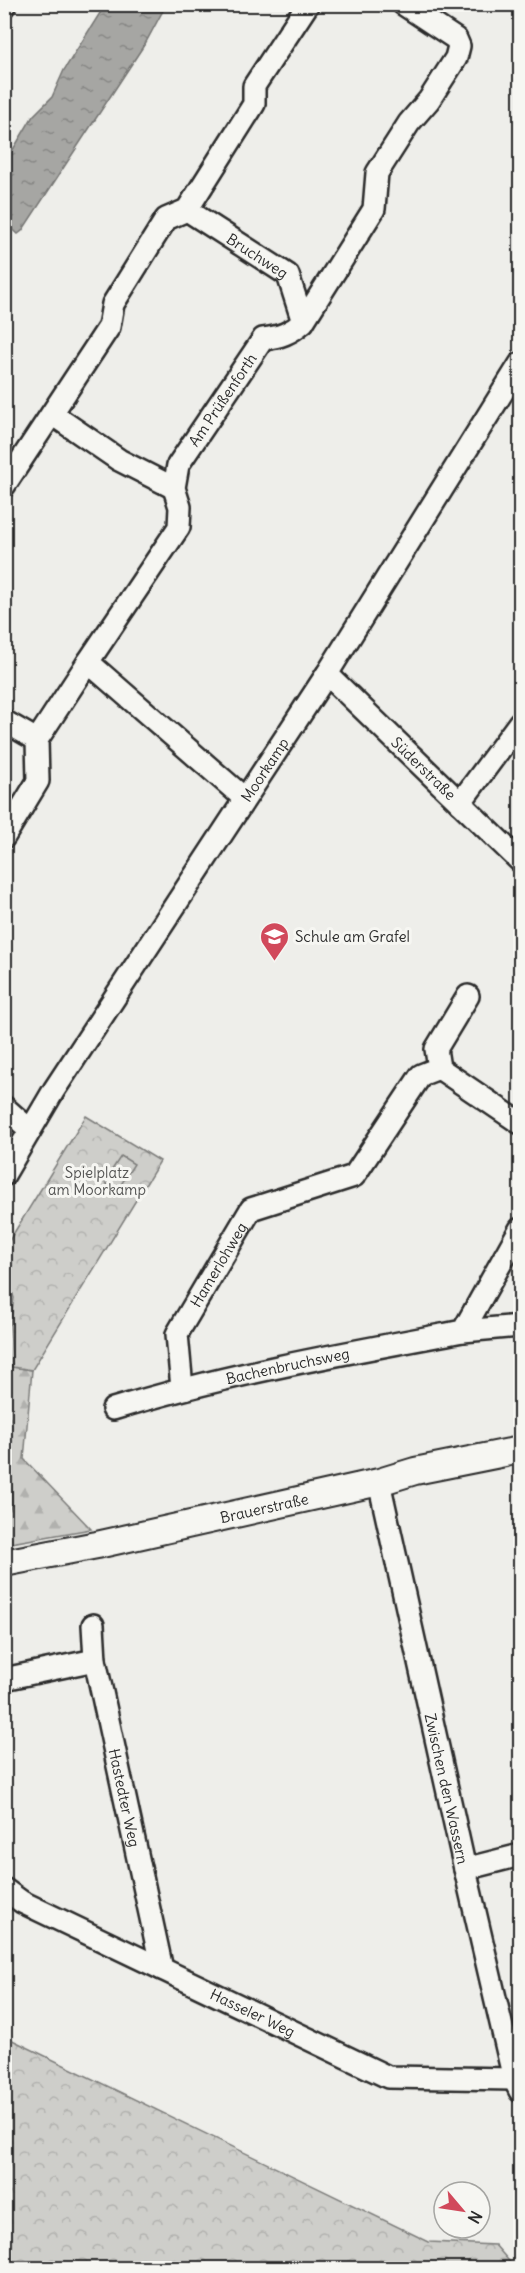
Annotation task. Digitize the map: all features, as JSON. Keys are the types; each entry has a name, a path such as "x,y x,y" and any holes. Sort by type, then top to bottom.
{"main road":[{"name":"Brauerstraße","path":"4,1563 97,1545 379,1482 415,1471 520,1450"}],"street":[{"path":"4,486 109,327 113,303 166,219 187,210 254,104 254,86 308,4"},
{"name":"Am Prüßenforth","path":"37,740 179,527 180,507 174,488 178,465 263,339 278,338 292,332 303,322 374,209 378,173 409,123 429,100 459,52 456,39 451,34 403,4"},
{"name":"Bruchweg","path":"187,210 288,275 303,322"},
{"name":"Moorkamp","path":"4,1175 54,1090 327,674 520,364"},
{"path":"52,414 119,460 174,488"},
{"path":"88,662 244,798"},
{"name":"Süderstraße","path":"327,674 520,861"},
{"path":"4,721 37,740 39,781 4,837"},
{"path":"460,803 520,722"},
{"path":"468,996 436,1049 439,1068 520,1123"},
{"name":"Hamerlohweg","path":"182,1388 177,1334 251,1209 354,1176 421,1075 439,1068"},
{"path":"4,1107 30,1130"},
{"path":"463,1331 520,1229"},
{"name":"Bachenbruchsweg","path":"113,1409 182,1388 343,1353 463,1331 520,1326"},
{"name":"Zwischen den Wassern","path":"379,1482 465,1869 518,2085"},
{"name":"Hastedter Weg","path":"93,1625 95,1660 162,1969"},
{"path":"4,1679 95,1660"},
{"path":"465,1869 520,1855"},
{"name":"Hasseler Weg","path":"4,1889 22,1902 388,2077 518,2085"}],"green space":[{"name":"Spielplatz am Moorkamp","path":"86,1116 160,1161 32,1370 12,1367 10,1323 14,1298 5,1269 4,1249"},
{"path":"121,1156 134,1164 117,1191 104,1182"},
{"path":"4,1277 10,1299 6,1324 9,1366 32,1370 24,1459 91,1529 5,1544 5,1515 12,1504 11,1474 4,1466"},
{"path":"4,2036 429,2242 495,2245 515,2268 5,2268"}],"water":[{"path":"105,5 166,5 146,42 18,234 5,222 5,163 33,116 52,97 64,70"}],"place":[{"name":"Schule am Grafel","path":"274,962"}]}
